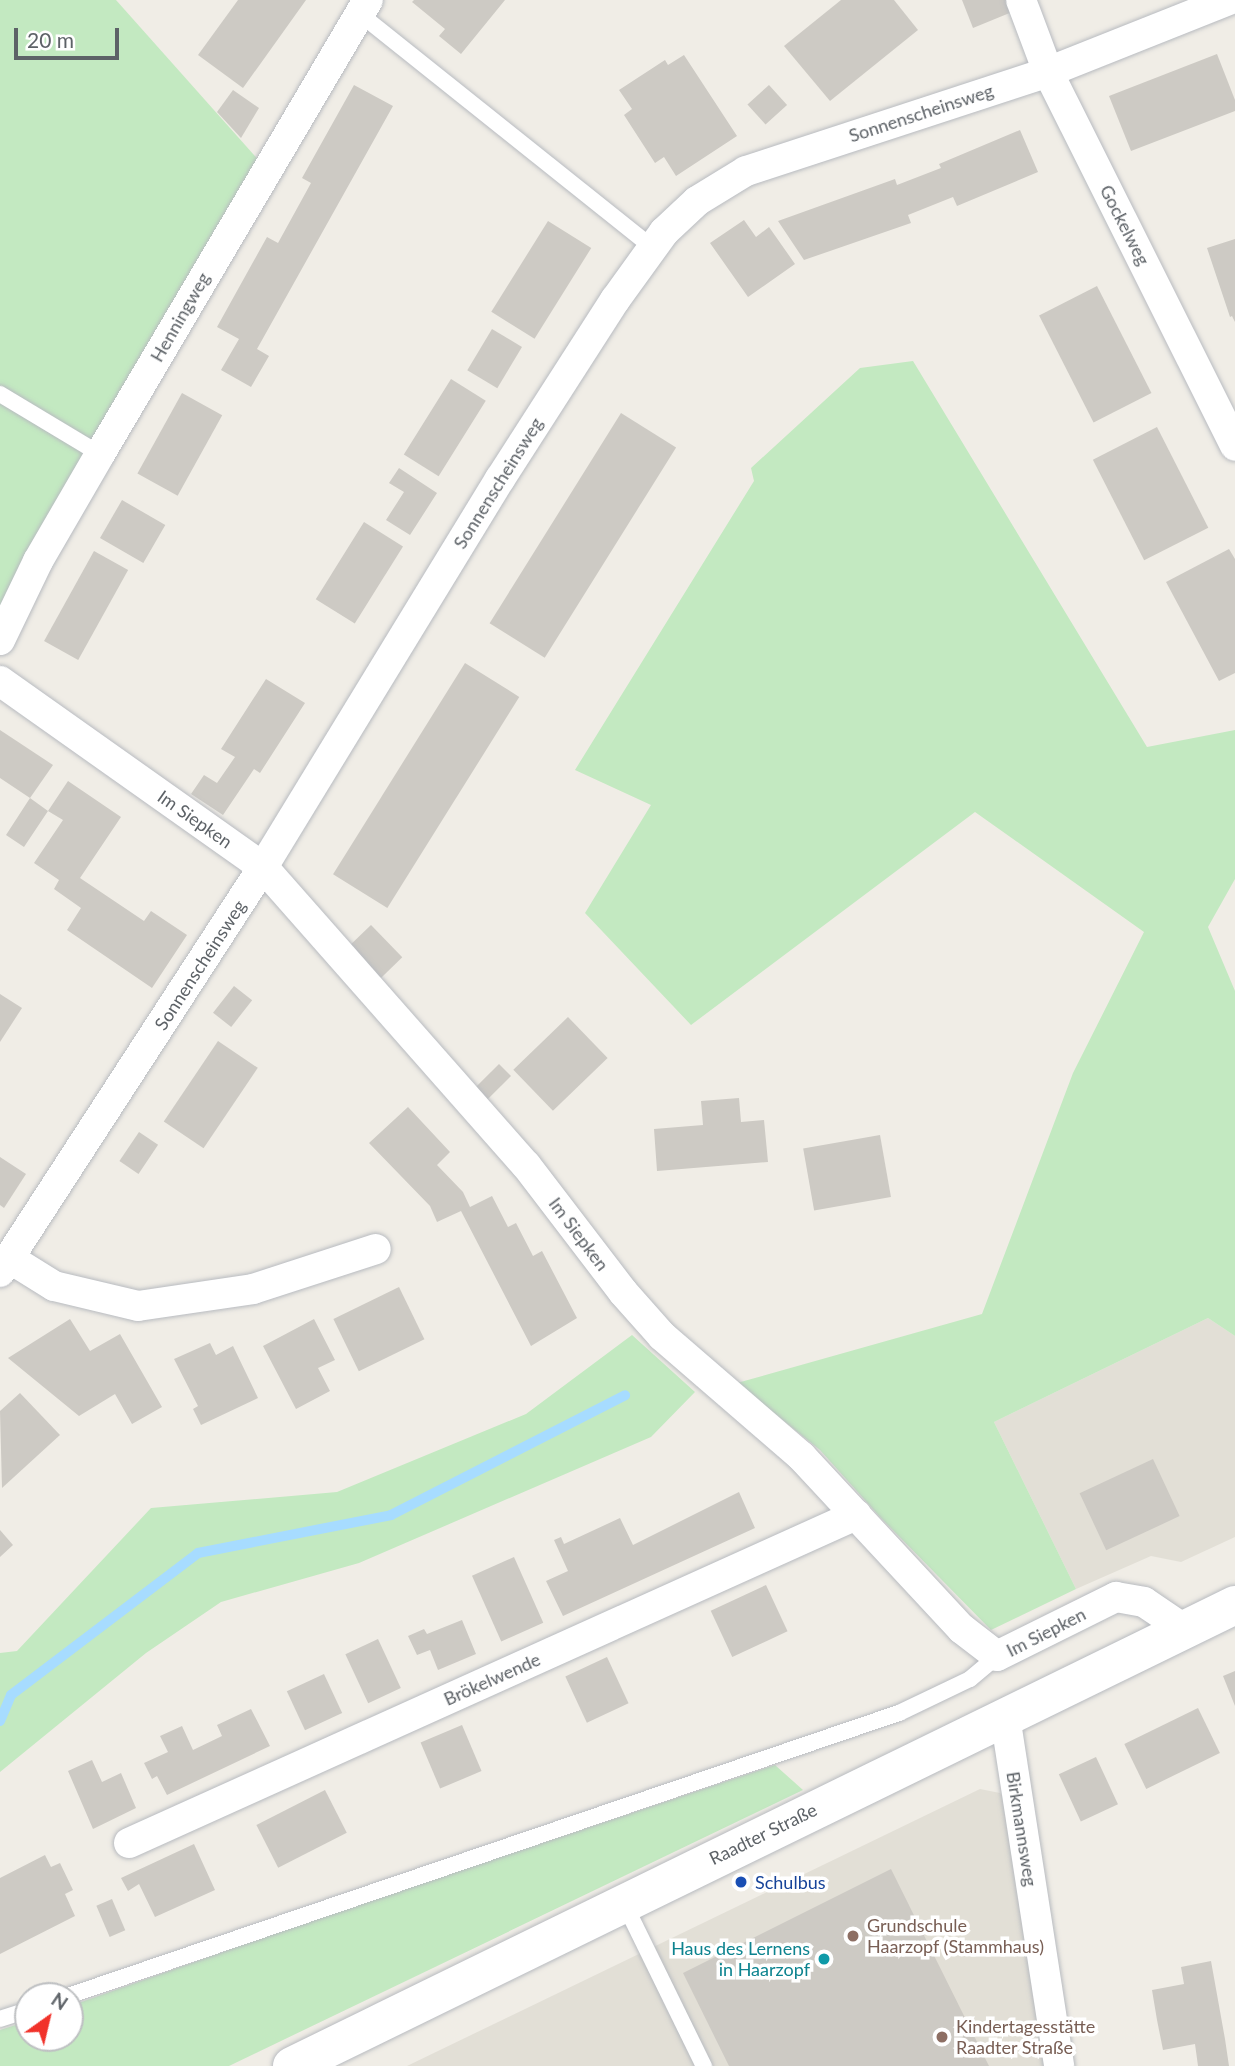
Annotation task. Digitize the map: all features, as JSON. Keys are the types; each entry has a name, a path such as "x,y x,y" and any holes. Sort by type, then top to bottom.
{"main road":[{"name":"Raadter Straße","path":"292,2066 1235,1605"}],"street":[{"name":"Gockelweg","path":"1021,0 1048,72 1235,446"},
{"name":"Sonnenscheinsweg","path":"376,1249 253,1289 138,1306 54,1286 4,1265 263,867 500,479 615,300 653,248 697,201 746,171 1048,72 1229,0"},
{"name":"Henningweg","path":"0,640 38,561 364,7"},
{"name":"Im Siepken","path":"0,681 263,867 526,1165 623,1292 662,1336 801,1456 962,1629 997,1656 1116,1597 1144,1602 1184,1629"},
{"name":"Brökelwende","path":"129,1843 856,1515"},
{"name":"Birkmannsweg","path":"1004,1716 1059,2066"}],"lane":[{"path":"364,7 653,248"},
{"path":"0,394 100,454"},
{"path":"84,1991 900,1713 971,1679 997,1656"},
{"path":"624,1903 704,2066"}],"shaded area":[{"path":"1208,1318 1235,1336 1235,1537 1181,1562 1151,1556 1076,1589 994,1422"},
{"name":"Grundschule Haarzopf (Stammhaus)","path":"980,1789 1000,1793 1010,1806 1049,2066 407,2066"}],"green space":[{"path":"0,0 116,0 263,165 100,454 0,394"},
{"path":"913,361 1147,747 1235,730 1235,879 1208,927 1235,991 1235,1336 1208,1318 994,1422 1076,1589 991,1630 880,1517 820,1450 737,1383 982,1314 1073,1073 1144,932 975,812 691,1025 585,913 651,805 575,770 754,481 751,468 860,368"},
{"path":"0,397 92,453 0,631"},
{"path":"632,1335 695,1392 651,1437 359,1563 221,1602 146,1653 0,1772 0,1653 17,1651 151,1508 337,1492 526,1414"},
{"path":"775,1765 803,1790 229,2066 0,2066 0,2030 14,2026 14,2052 84,2052 84,2001 339,1911"}],"building":[{"path":"238,0 306,0 243,88 198,55"},
{"path":"505,0 461,54 439,36 445,29 412,2"},
{"path":"841,0 894,0 918,30 830,101 784,46"},
{"path":"962,0 1008,0 1012,12 973,28"},
{"path":"1217,54 1235,100 1235,111 1131,151 1109,96"},
{"path":"684,55 737,136 676,176 664,157 655,163 624,115 632,109 619,90 665,60 668,65"},
{"path":"354,85 393,106 257,349 269,356 251,387 221,370 239,339 217,327 267,237 278,243 311,183 302,178"},
{"path":"769,85 787,105 766,124 747,104"},
{"path":"233,90 259,108 241,138 217,112"},
{"path":"1020,130 1038,172 957,206 953,197 908,215 911,223 804,260 778,221 895,179 897,185 941,168 939,164"},
{"path":"744,220 756,237 769,227 795,264 748,297 710,243"},
{"path":"548,221 591,248 535,339 491,312"},
{"path":"1235,239 1235,322 1232,316 1230,317 1207,248"},
{"path":"1097,286 1151,393 1094,422 1039,316"},
{"path":"492,329 522,347 497,388 467,370"},
{"path":"451,379 486,401 439,476 404,454"},
{"path":"182,393 222,415 178,496 137,473"},
{"path":"621,413 676,447 545,658 490,623"},
{"path":"1157,427 1208,528 1144,560 1093,460"},
{"path":"399,468 437,493 410,535 386,520 404,492 389,483"},
{"path":"122,500 165,525 143,563 100,538"},
{"path":"364,522 403,546 355,624 316,599"},
{"path":"1229,549 1235,559 1235,673 1219,681 1166,582"},
{"path":"94,551 128,570 78,660 44,641"},
{"path":"465,663 519,697 387,908 333,874"},
{"path":"266,679 305,703 260,773 254,769 223,815 191,794 204,775 217,783 235,757 221,749"},
{"path":"0,730 53,765 30,798 0,778"},
{"path":"68,781 121,817 80,878 144,921 151,911 187,935 152,988 67,930 81,908 54,889 59,880 34,863 63,820 48,811"},
{"path":"30,798 48,811 24,847 6,835"},
{"path":"371,925 402,957 381,978 349,946"},
{"path":"234,986 252,1000 231,1027 213,1013"},
{"path":"0,994 22,1008 0,1042"},
{"path":"568,1017 608,1058 553,1111 513,1070"},
{"path":"218,1041 258,1068 204,1148 164,1121"},
{"path":"499,1064 511,1076 488,1099 476,1087"},
{"path":"739,1098 741,1122 764,1120 768,1162 657,1171 654,1129 703,1125 701,1101"},
{"path":"408,1107 450,1152 437,1165 463,1192 470,1207 492,1196 508,1227 516,1223 533,1256 542,1251 577,1318 531,1346 461,1211 437,1222 430,1206 369,1143"},
{"path":"139,1132 158,1145 138,1174 119,1161"},
{"path":"880,1135 891,1197 814,1211 803,1149"},
{"path":"0,1157 26,1174 4,1208 0,1205"},
{"path":"399,1287 424,1339 359,1371 333,1319"},
{"path":"70,1319 90,1351 120,1334 162,1407 132,1424 115,1394 79,1416 8,1358"},
{"path":"314,1319 335,1360 318,1368 330,1391 296,1409 263,1346"},
{"path":"210,1343 216,1355 233,1346 258,1398 201,1425 193,1409 198,1406 174,1359"},
{"path":"20,1393 60,1435 2,1488 0,1411"},
{"path":"1153,1459 1180,1516 1106,1550 1080,1493"},
{"path":"739,1492 755,1528 563,1616 546,1581 568,1571 554,1540 561,1537 564,1544 620,1518 633,1545"},
{"path":"0,1530 13,1545 0,1557"},
{"path":"514,1557 543,1623 501,1641 472,1576"},
{"path":"766,1585 788,1631 732,1657 711,1611"},
{"path":"462,1620 476,1654 438,1670 430,1650 417,1655 408,1636 424,1629 427,1634"},
{"path":"378,1639 401,1688 368,1703 345,1654"},
{"path":"607,1657 629,1703 587,1723 565,1676"},
{"path":"1235,1671 1235,1706 1223,1676"},
{"path":"324,1674 342,1713 305,1730 287,1691"},
{"path":"1198,1708 1220,1753 1146,1789 1124,1744"},
{"path":"251,1709 270,1746 167,1795 157,1776 152,1779 144,1763 168,1752 160,1736 182,1726 193,1750 222,1736 217,1725"},
{"path":"462,1725 482,1771 440,1789 421,1743"},
{"path":"1096,1757 1118,1804 1081,1821 1059,1774"},
{"path":"92,1760 102,1782 121,1773 136,1808 93,1829 68,1771"},
{"path":"325,1790 347,1833 278,1868 256,1825"},
{"path":"194,1844 215,1890 155,1917 139,1884 128,1891 121,1878"},
{"path":"45,1855 51,1867 60,1863 73,1890 65,1894 75,1916 0,1954 0,1878"},
{"name":"Haus des Lernens in Haarzopf","path":"891,1869 989,2066 729,2066 683,1973"},
{"path":"112,1899 125,1930 110,1937 96,1906"},
{"path":"1211,1961 1229,2066 1198,2066 1195,2044 1163,2050 1157,2020 1152,1990 1184,1984 1181,1967"}],"waterway":[{"path":"0,1721 11,1695 198,1553 391,1515 625,1395"}],"place":[{"name":"Schulbus","path":"741,1882"},
{"name":"Grundschule Haarzopf (Stammhaus)","path":"853,1936"},
{"name":"Haus des Lernens in Haarzopf","path":"824,1959"},
{"name":"Kindertagesstätte Raadter Straße","path":"942,2037"}]}
